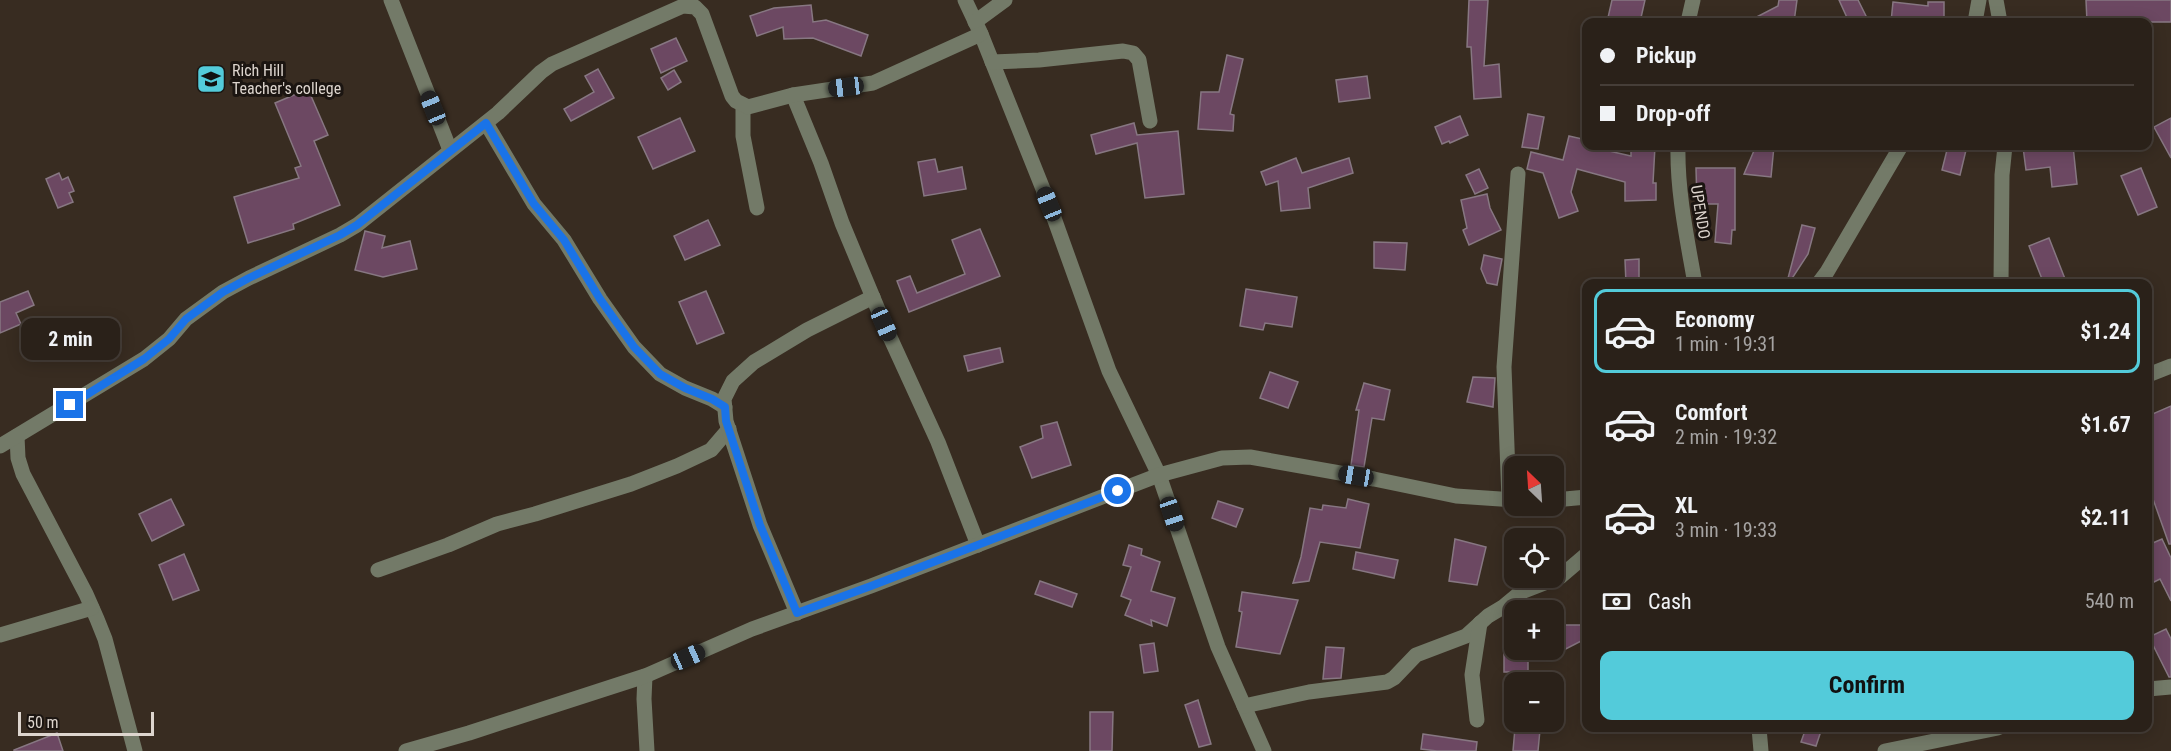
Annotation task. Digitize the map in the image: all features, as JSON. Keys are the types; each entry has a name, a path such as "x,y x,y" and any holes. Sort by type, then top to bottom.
{"street":[{"path":"391,0 450,150"},
{"path":"965,0 1049,204 1109,371 1159,475 1218,647 1264,751"},
{"path":"0,446 144,359 169,339 186,319 223,292 357,225 486,123 552,64 683,6 700,5 732,96 748,107 793,94 873,83 978,28 1005,0"},
{"path":"1689,18 1693,0"},
{"path":"1976,18 1979,0"},
{"path":"1996,0 1999,18"},
{"path":"992,62 1039,60 1123,51 1133,53 1139,60 1150,121"},
{"path":"793,94 873,297 938,442 978,545"},
{"path":"743,105 744,143 758,208"},
{"path":"486,123 534,204 564,240 600,299 634,347 660,374 725,407"},
{"name":"UPENDO","path":"1678,150 1677,173 1694,279"},
{"path":"1822,279 1899,150"},
{"path":"2001,279 2002,175 2005,150"},
{"path":"1509,456 1503,367 1518,174"},
{"path":"797,613 760,525 729,429 724,399 733,381 754,362 807,330 873,297"},
{"path":"2152,373 2171,366"},
{"path":"378,570 448,545 497,524 545,511 677,466 711,450 729,429"},
{"path":"17,436 18,458 23,474 92,608 105,639 135,751"},
{"path":"406,751 469,734 645,676 752,629 871,586 1159,475 1222,458 1250,457 1456,496 1504,499"},
{"path":"1564,499 1582,497"},
{"path":"1244,706 1309,692 1387,682 1420,652 1462,638 1526,589 1565,574 1582,559"},
{"path":"0,635 92,608"},
{"path":"1477,720 1472,675 1480,623"},
{"path":"645,676 647,751"},
{"path":"2152,689 2171,687"},
{"path":"1759,732 1761,751"},
{"path":"1885,751 1978,732"}],"building":[{"path":"1469,0 1488,0 1484,66 1499,64 1501,97 1474,99 1471,47 1467,47"},
{"path":"1612,0 1645,0 1641,18 1608,18"},
{"path":"1779,0 1797,0 1795,18 1755,18 1778,6"},
{"path":"1839,0 1858,0 1867,18 1847,18"},
{"path":"2086,0 2171,0 2171,22 2152,22 2152,18 2087,18"},
{"path":"1893,2 1928,6 1928,2 1944,2 1944,18 1891,18"},
{"path":"811,5 813,22 826,20 868,35 861,56 813,38 784,39 783,27 757,36 750,16 774,8"},
{"path":"676,38 687,61 661,73 651,49"},
{"path":"1227,55 1243,59 1230,114 1234,115 1233,131 1198,129 1201,92 1219,92"},
{"path":"598,69 614,98 571,121 564,109 594,92 585,76"},
{"path":"674,70 681,82 668,90 661,78"},
{"path":"1367,76 1370,98 1339,102 1336,80"},
{"path":"308,89 328,135 314,141 340,205 293,224 294,229 248,243 234,197 299,178 295,168 301,166 275,103"},
{"path":"1528,114 1544,117 1538,149 1522,147"},
{"path":"1460,116 1468,135 1442,144 1435,127"},
{"path":"680,118 695,151 653,169 638,137"},
{"path":"2171,118 2171,158 2154,127"},
{"path":"1134,123 1137,135 1178,131 1184,194 1145,198 1137,143 1096,154 1091,135"},
{"path":"1569,136 1582,139 1582,150 1605,150 1631,156 1631,150 1655,150 1653,183 1656,183 1656,200 1625,201 1625,182 1577,169 1571,192 1578,211 1559,218 1543,173 1527,169 1531,152 1563,160"},
{"path":"1754,150 1774,150 1771,177 1744,174"},
{"path":"1947,150 1966,150 1960,175 1942,170"},
{"path":"2023,150 2073,150 2077,184 2052,187 2050,167 2026,170"},
{"path":"1296,158 1302,173 1349,158 1353,173 1308,188 1310,208 1281,211 1278,181 1266,185 1261,172"},
{"path":"935,159 938,172 962,167 966,189 924,196 918,162"},
{"path":"1696,168 1735,168 1735,230 1732,230 1731,244 1715,242 1718,204 1697,204"},
{"path":"2141,168 2157,207 2138,215 2121,176"},
{"path":"1479,169 1488,188 1475,194 1466,175"},
{"path":"59,173 62,180 68,177 74,191 69,193 73,202 58,208 46,179"},
{"path":"1487,194 1490,208 1501,230 1469,245 1463,230 1467,228 1461,200"},
{"path":"708,220 720,245 685,260 674,236"},
{"path":"1802,225 1815,228 1808,254 1792,279 1788,279"},
{"path":"980,229 1000,276 909,312 897,281 910,276 917,293 965,274 952,240"},
{"path":"365,231 385,236 382,248 410,241 417,269 383,277 355,270"},
{"path":"2049,238 2065,279 2042,279 2029,246"},
{"path":"1374,242 1407,243 1405,270 1374,268"},
{"path":"1484,255 1502,259 1497,285 1487,283 1481,269"},
{"path":"1639,259 1639,279 1626,279 1625,260"},
{"path":"1246,289 1297,297 1292,327 1265,323 1263,330 1240,326"},
{"path":"28,291 34,305 16,313 21,324 0,333 0,302"},
{"path":"706,291 724,333 697,344 679,302"},
{"path":"1000,348 1003,362 968,371 964,356"},
{"path":"1270,372 1298,382 1288,408 1260,398"},
{"path":"1473,377 1495,378 1493,407 1467,402"},
{"path":"1364,383 1390,390 1384,420 1372,418 1364,467 1351,465 1359,410 1356,410"},
{"path":"2171,406 2171,544 2169,544 2152,499 2152,414"},
{"path":"1057,422 1071,465 1032,478 1020,447 1043,438 1041,426"},
{"path":"171,499 184,525 152,541 139,514"},
{"path":"1348,499 1369,504 1360,548 1320,542 1309,581 1293,583 1301,557 1310,508 1322,510 1323,505 1346,508"},
{"path":"1218,501 1243,509 1236,527 1212,518"},
{"path":"1455,539 1486,547 1477,585 1449,581"},
{"path":"2162,539 2171,558 2171,601 2160,579 2152,583 2152,543"},
{"path":"1129,545 1142,549 1141,555 1160,562 1151,591 1175,598 1167,626 1151,620 1152,626 1125,615 1131,600 1121,596 1131,567 1123,565"},
{"path":"1356,552 1398,560 1394,578 1353,569"},
{"path":"184,554 199,590 173,600 159,565"},
{"path":"1040,581 1077,594 1072,607 1035,594"},
{"path":"1242,592 1298,600 1280,654 1236,647 1242,612 1239,611"},
{"path":"1564,625 1582,625 1582,641 1564,650"},
{"path":"2166,629 2171,639 2171,677 2152,643 2152,636"},
{"path":"1154,643 1158,671 1144,673 1140,645"},
{"path":"1326,647 1344,648 1341,678 1323,679"},
{"path":"1504,660 1528,660 1528,672 1504,672"},
{"path":"1198,700 1211,744 1199,747 1185,705"},
{"path":"1090,712 1113,712 1112,751 1090,751"},
{"path":"1515,732 1540,732 1538,751 1513,751"},
{"path":"1805,732 1821,732 1816,746 1801,742"},
{"path":"57,733 63,751 14,751 14,750"},
{"path":"1423,734 1477,742 1476,751 1421,749"}],"place":[{"name":"Rich Hill Teacher's college","path":"211,79"}],"route":[{"path":"70,405 144,359 169,339 186,319 223,292 357,225 486,123 534,204 564,240 600,299 634,347 660,374 725,407 726,421 760,525 797,613 1118,491"}]}
